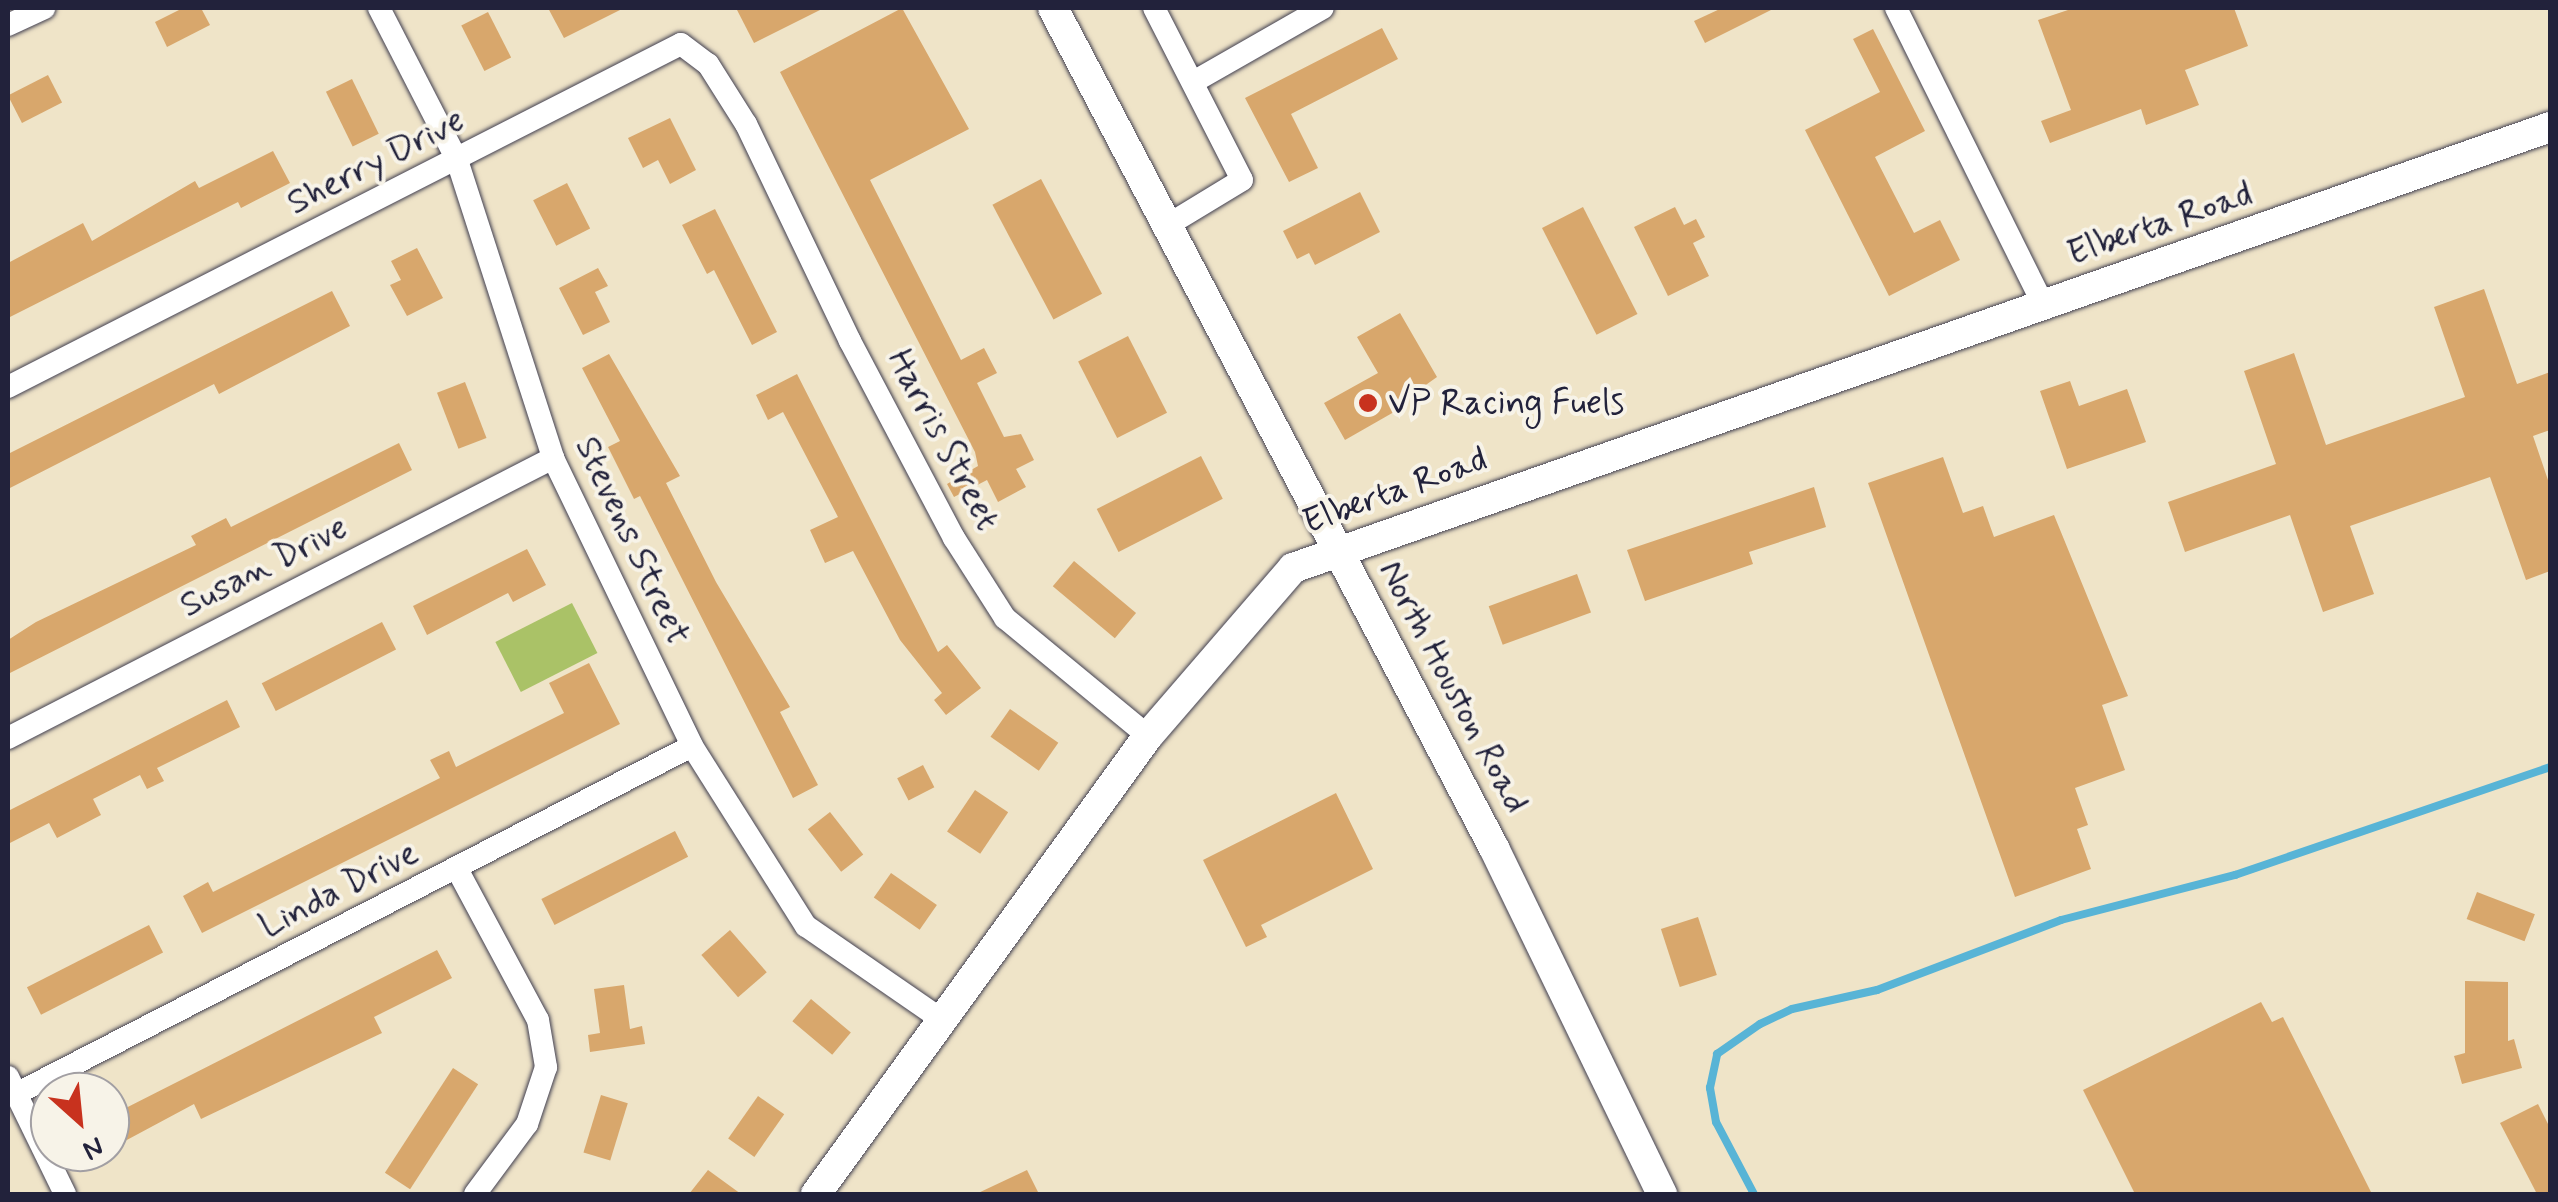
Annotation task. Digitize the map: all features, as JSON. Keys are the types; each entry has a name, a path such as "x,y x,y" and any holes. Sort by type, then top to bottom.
{"street":[{"path":"8,26 44,8"},
{"name":"Stevens Street","path":"379,8 457,160 553,458 692,746 806,926 945,1022"},
{"name":"North Houston Road","path":"1053,8 1494,848 1662,1194"},
{"path":"1154,8 1195,81 1242,180 1168,224"},
{"path":"1195,81 1323,8"},
{"path":"1896,8 2043,304"},
{"name":"Sherry Drive","path":"8,387 681,44 708,64 746,124"},
{"name":"Harris Street","path":"746,124 850,342 954,538 1006,618 1148,736"},
{"name":"Elberta Road","path":"816,1194 945,1022 1148,736 1293,568 2550,127"},
{"name":"Susan Drive","path":"8,738 553,458"},
{"name":"Linda Drive","path":"12,1086 457,870 692,746"},
{"path":"457,870 538,1020 546,1067 527,1124 476,1194"},
{"path":"12,1086 65,1194"}],"green space":[{"path":"572,603 597,653 521,692 495,642"}],"building":[{"path":"183,8 201,8 210,25 167,47 155,22"},
{"path":"548,8 624,8 564,38"},
{"path":"736,8 824,8 754,43"},
{"path":"902,8 969,129 870,180 961,360 984,348 997,373 977,383 1004,437 1021,434 1034,460 1016,469 1026,487 998,502 987,480 954,497 947,484 978,466 975,452 780,72"},
{"path":"1722,8 1775,8 1705,43 1694,21"},
{"path":"2074,8 2234,8 2248,46 2185,70 2199,105 2146,125 2141,109 2050,143 2041,121 2071,110 2038,20"},
{"path":"488,12 511,57 484,71 461,26"},
{"path":"1382,28 1398,59 1291,114 1318,168 1289,182 1245,98"},
{"path":"1873,29 1925,131 1875,157 1914,233 1940,220 1960,260 1889,296 1805,130 1880,92 1853,39"},
{"path":"48,75 62,103 22,123 8,95"},
{"path":"352,79 379,134 353,147 326,92"},
{"path":"670,118 696,170 670,184 658,160 643,168 628,138"},
{"path":"273,151 290,183 241,208 238,202 8,318 8,263 83,223 92,241 195,181 199,188"},
{"path":"1041,179 1102,294 1053,320 992,205"},
{"path":"567,183 590,228 556,246 533,200"},
{"path":"1360,192 1380,232 1315,265 1309,253 1297,259 1283,231"},
{"path":"1583,207 1637,314 1596,335 1542,228"},
{"path":"1675,207 1684,225 1696,219 1705,237 1693,243 1709,276 1668,296 1634,227"},
{"path":"715,209 777,332 752,345 714,270 707,274 682,225"},
{"path":"417,248 443,298 407,316 390,285 401,280 391,261"},
{"path":"598,268 608,286 595,292 610,322 583,335 559,288"},
{"path":"2484,289 2517,384 2550,372 2550,430 2533,436 2550,486 2550,571 2526,580 2490,477 2350,526 2374,594 2323,612 2290,515 2185,552 2168,502 2276,464 2244,371 2294,353 2326,445 2465,397 2434,307"},
{"path":"332,291 350,326 219,394 214,384 8,489 8,454"},
{"path":"1400,313 1437,377 1399,404 1401,408 1345,440 1324,403 1378,373 1357,337"},
{"path":"1128,336 1167,413 1117,438 1078,361"},
{"path":"609,354 680,476 666,483 716,582 790,707 780,712 818,785 793,798 640,496 634,499 608,447 620,441 582,368"},
{"path":"797,374 938,652 947,645 981,688 946,715 934,700 942,693 900,640 853,551 825,563 810,530 838,517 783,412 768,420 756,395"},
{"path":"2070,381 2079,406 2127,389 2146,442 2067,469 2040,391"},
{"path":"465,382 487,438 458,449 437,393"},
{"path":"399,443 412,470 8,674 8,640 36,622 196,545 191,536 226,518 231,527"},
{"path":"1201,456 1223,499 1119,552 1097,509"},
{"path":"1943,457 1963,513 1983,506 1994,537 2054,515 2128,696 2102,705 2125,770 2075,788 2088,825 2077,829 2091,869 2015,897 1868,483"},
{"path":"1814,487 1826,527 1749,552 1753,564 1645,601 1627,550"},
{"path":"527,549 546,585 513,602 508,593 427,635 413,606"},
{"path":"1074,561 1136,613 1115,638 1053,586"},
{"path":"1577,574 1591,613 1503,645 1489,606"},
{"path":"382,622 396,650 276,711 262,683"},
{"path":"589,663 620,724 202,933 183,896 208,882 213,892 440,778 430,760 449,751 456,767 564,713 549,683"},
{"path":"227,700 240,727 157,768 164,781 147,789 140,775 93,799 101,815 57,838 49,823 8,844 8,811"},
{"path":"1010,709 1058,743 1039,771 990,737"},
{"path":"923,765 934,787 909,800 897,778"},
{"path":"975,790 1008,812 980,854 947,831"},
{"path":"1336,793 1373,869 1261,925 1267,937 1246,947 1203,860"},
{"path":"830,812 863,855 841,872 808,829"},
{"path":"675,831 688,857 555,925 541,899"},
{"path":"891,873 937,905 920,930 874,898"},
{"path":"2477,892 2535,914 2524,941 2467,919"},
{"path":"1698,917 1717,975 1680,987 1661,929"},
{"path":"149,925 163,953 41,1015 27,987"},
{"path":"730,930 767,972 738,997 701,955"},
{"path":"437,950 452,978 374,1017 382,1033 201,1119 194,1104 130,1138 130,1106"},
{"path":"2465,981 2508,982 2508,1041 2514,1039 2522,1068 2462,1084 2454,1056 2465,1053"},
{"path":"624,985 630,1029 642,1026 645,1044 590,1052 588,1035 600,1033 594,989"},
{"path":"811,999 851,1032 832,1055 792,1021"},
{"path":"2261,1002 2272,1022 2283,1017 2372,1194 2135,1194 2083,1090"},
{"path":"453,1068 478,1084 410,1189 385,1173"},
{"path":"601,1095 628,1103 610,1161 583,1152"},
{"path":"758,1096 784,1114 754,1157 728,1139"},
{"path":"2538,1104 2550,1128 2550,1194 2537,1194 2500,1123"},
{"path":"708,1170 741,1194 689,1194"},
{"path":"1027,1170 1039,1194 976,1194"}],"waterway":[{"path":"1754,1194 1716,1122 1710,1088 1717,1054 1760,1024 1792,1009 1877,990 2061,920 2235,875 2550,767"}],"place":[{"name":"VP Racing Fuels","path":"1368,403"}]}
